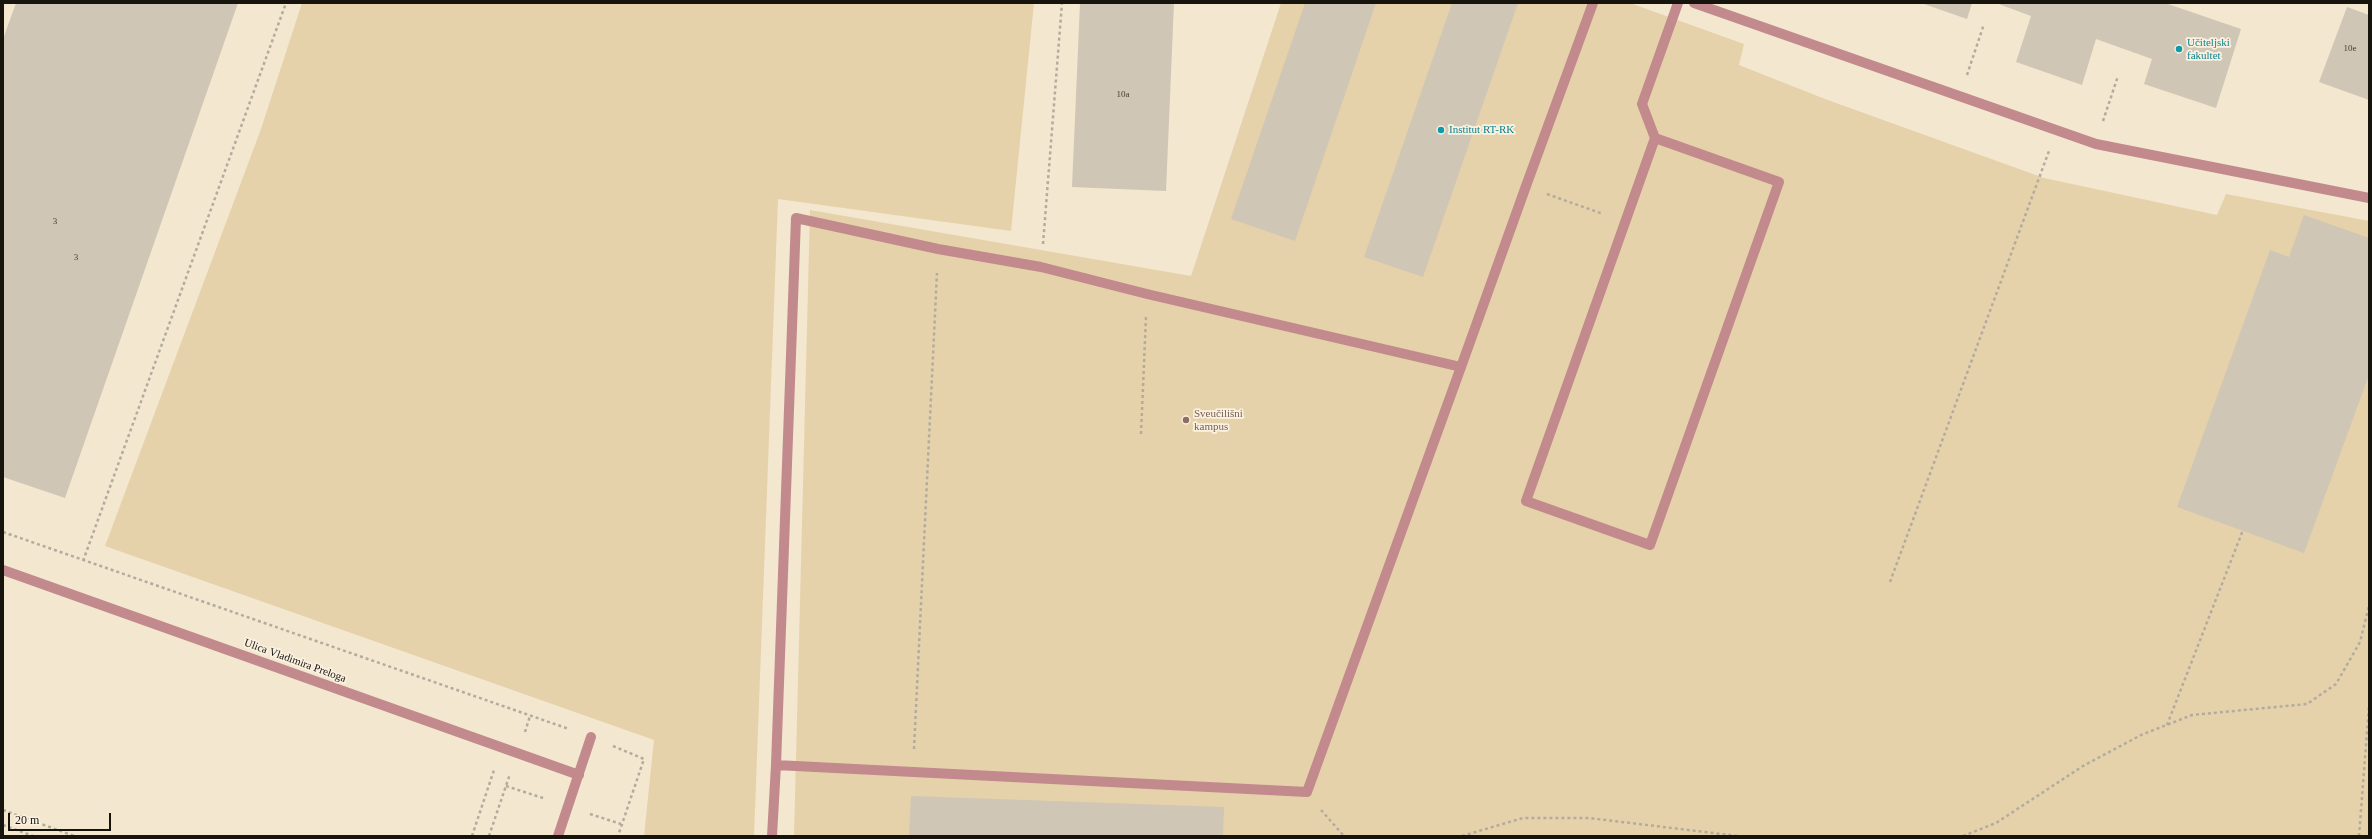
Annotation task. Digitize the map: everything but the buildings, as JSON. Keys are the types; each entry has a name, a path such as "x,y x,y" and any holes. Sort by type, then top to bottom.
{"street":[{"path":"776,765 1307,792 1593,3"},
{"path":"1655,138 1779,182 1650,545 1526,501 1655,138 1642,104 1678,3"},
{"path":"1694,3 1961,95 2096,144 2369,198"},
{"path":"772,836 776,765 796,218 938,249 1041,267 1147,294 1461,367"},
{"name":"Ulica Vladimira Preloga","path":"3,570 579,775"},
{"path":"558,836 591,737"}],"path":[{"path":"83,561 286,3"},
{"path":"1041,267 1062,3"},
{"path":"1961,95 1984,24"},
{"path":"2096,144 2118,76"},
{"path":"1890,582 2057,130"},
{"path":"1526,186 1625,223"},
{"path":"913,772 938,249"},
{"path":"1142,434 1147,294"},
{"path":"2167,725 2243,530"},
{"path":"3,532 591,737 644,759 618,836"},
{"path":"1963,836 1996,823 2083,766 2141,735 2192,715 2306,704 2336,684 2360,642 2369,606"},
{"path":"2359,836 2369,706"},
{"path":"1307,792 1325,816 1344,836"},
{"path":"3,810 74,836"},
{"path":"1462,836 1523,818 1589,818 1738,836"},
{"path":"3,825 33,836"}],"shaded area":[{"name":"Sveučilišni kampus","path":"3,3 2369,3 2369,836 3,836"},
{"path":"302,3 1034,3 1011,231 778,199 754,836 644,836 654,740 105,546 261,129"},
{"path":"1281,3 1630,3 1744,44 1739,65 1825,99 2044,178 2217,215 2226,194 2369,221 2369,836 794,836 810,210 1191,276"}],"place":[{"name":"Učiteljski fakultet","path":"2179,49"},
{"name":"Institut RT-RK","path":"1441,130"},
{"name":"Sveučilišni kampus","path":"1186,420"}]}
